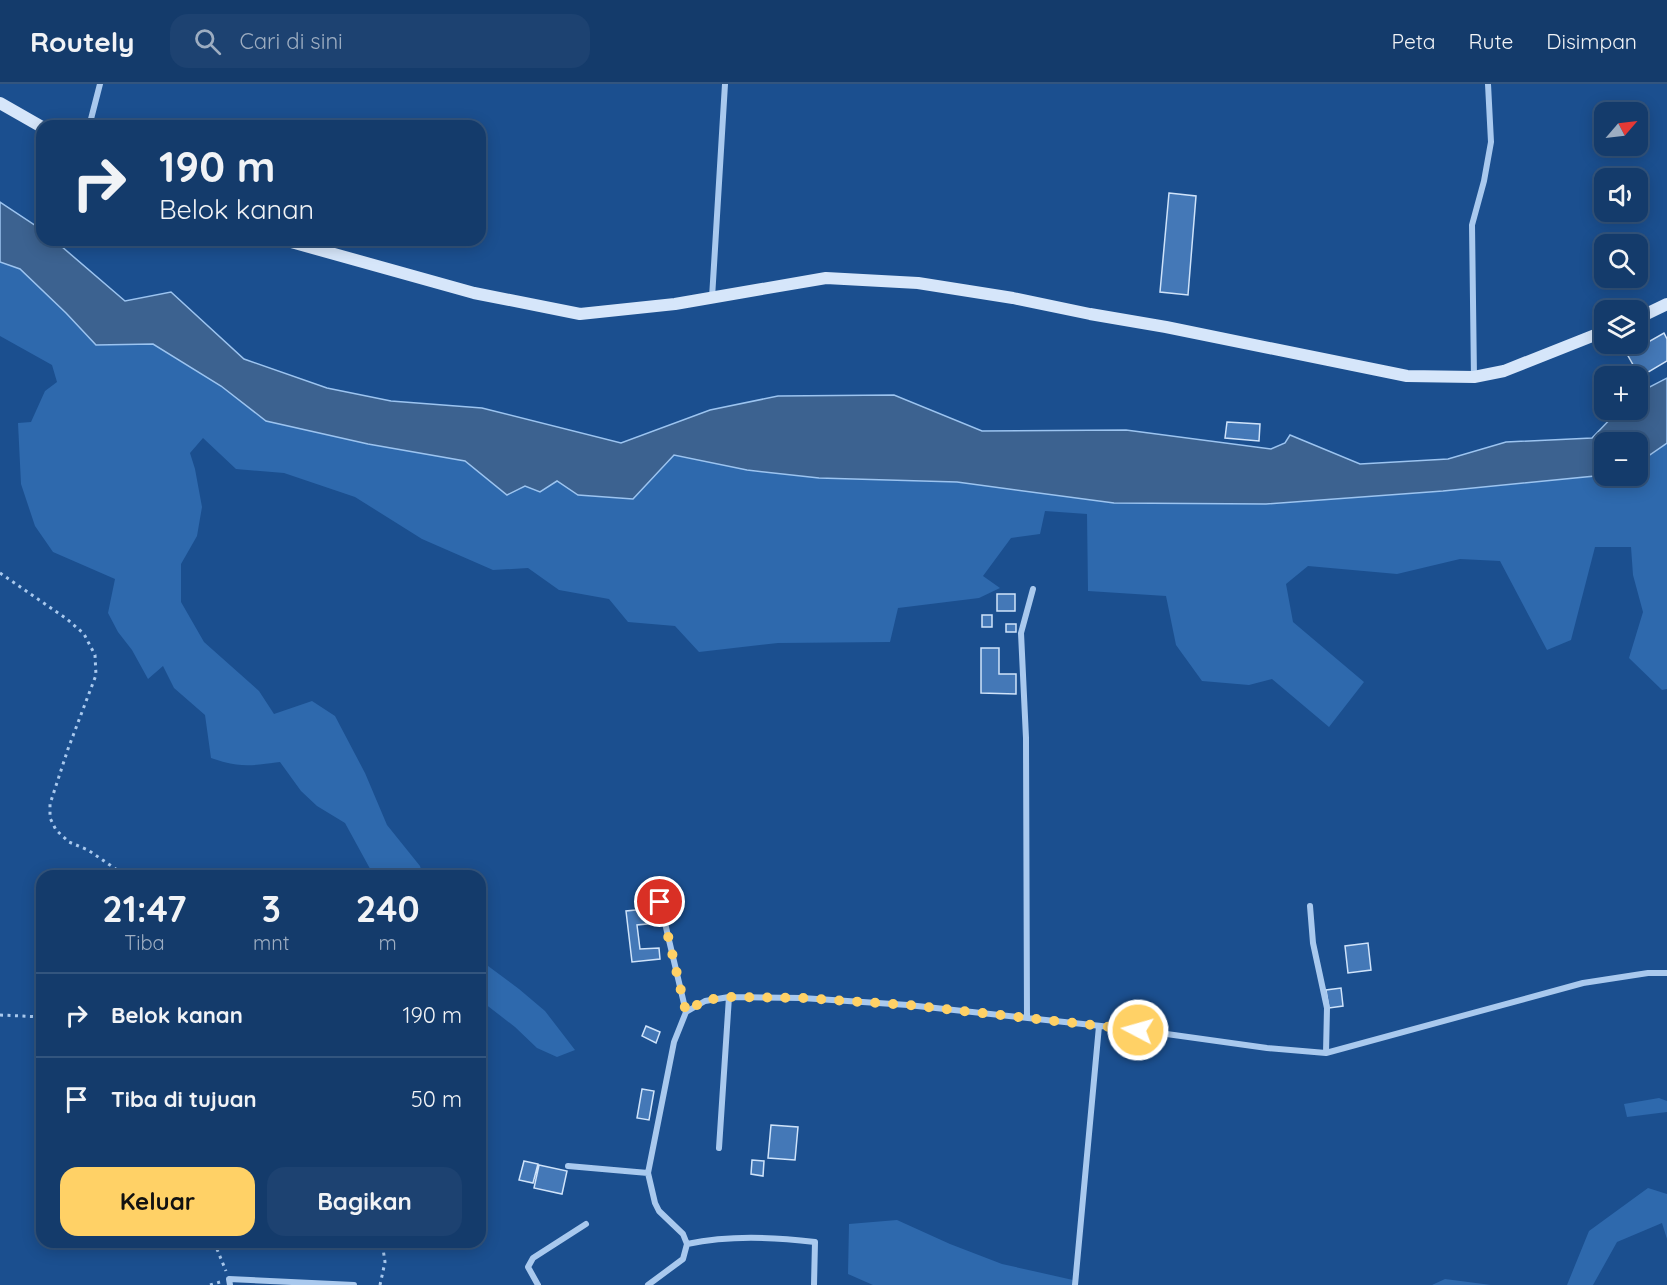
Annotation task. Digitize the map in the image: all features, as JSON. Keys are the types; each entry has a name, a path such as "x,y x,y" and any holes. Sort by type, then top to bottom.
{"street":[{"path":"91,119 99,84"},
{"path":"712,298 725,84"},
{"path":"1474,376 1472,225 1484,181 1491,142 1488,84"},
{"path":"0,103 36,124"},
{"path":"306,246 474,293 580,314 675,304 826,278 918,283 1013,298 1166,327 1407,376 1474,376 1504,371 1594,335"},
{"path":"1648,313 1667,304"},
{"path":"1027,1018 1026,738 1021,633 1032,589"},
{"path":"648,1285 683,1258 687,1245 683,1234 655,1203 648,1173 674,1042 686,1012 660,902"},
{"path":"1310,906 1313,943 1327,1008 1326,1053"},
{"path":"686,1012 705,1000 729,997 802,998 908,1005 1326,1053 1583,983 1648,973 1667,973"},
{"path":"719,1148 729,997"},
{"path":"1075,1285 1099,1026"},
{"path":"567,1166 648,1173"},
{"path":"538,1285 528,1268 533,1258 586,1224"},
{"path":"687,1245 714,1239 777,1238 815,1242 814,1285"},
{"path":"230,1282 354,1285"}],"path":[{"path":"0,573 67,619 84,634 95,655 96,675 50,804 50,818 56,830 69,842 87,850 117,870"},
{"path":"0,1015 36,1017"},
{"path":"216,1248 230,1282"},
{"path":"380,1285 385,1262 383,1248"}],"shaded area":[{"path":"0,202 36,226 36,246 61,246 125,301 171,292 244,359 327,388 391,401 482,408 621,443 710,410 778,396 894,395 982,431 1126,430 1271,449 1285,443 1290,435 1360,464 1448,459 1506,442 1592,438 1594,436 1594,476 1443,491 1266,504 1114,503 957,482 819,478 747,470 674,455 633,499 578,495 557,481 540,492 525,486 507,495 465,461 368,444 266,421 221,386 153,344 96,345 20,269 0,262"},
{"path":"0,262 20,269 96,345 153,344 221,386 266,421 368,444 465,461 507,495 525,486 540,492 557,481 578,495 633,499 674,455 747,470 819,478 957,482 1266,504 1443,491 1594,476 1594,486 1648,486 1648,456 1667,443 1667,689 1662,690 1629,658 1643,612 1633,575 1631,547 1595,547 1571,640 1547,650 1500,561 1460,559 1397,574 1308,566 1286,584 1293,622 1364,682 1329,727 1272,679 1249,685 1202,681 1176,645 1166,596 1088,591 1087,514 1045,511 1040,534 1011,538 983,576 1000,588 979,598 898,608 890,642 778,643 699,652 675,626 628,622 609,599 559,590 528,568 493,570 422,539 355,497 284,473 236,469 203,438 190,453 202,507 197,536 181,564 181,602 204,642 259,691 274,714 312,701 335,716 365,773 387,825 421,870 371,870 345,823 317,806 301,791 280,762 245,765 211,758 205,715 174,688 163,666 148,679 132,650 118,632 108,613 115,579 53,552 35,526 21,484 18,423 31,422 45,391 57,382 52,365 0,336"},
{"path":"1667,378 1667,443 1648,456 1648,432 1598,432 1609,420 1648,420 1648,388"},
{"path":"486,964 545,1011 575,1050 557,1057 537,1048 486,1005"},
{"path":"1659,1098 1667,1101 1667,1112 1627,1117 1624,1104"},
{"path":"1648,1188 1667,1194 1667,1239 1662,1223 1617,1242 1593,1285 1567,1285 1589,1231"},
{"path":"897,1220 1002,1264 1073,1280 1073,1285 873,1285 848,1274 849,1224"},
{"path":"1445,1279 1491,1285 1432,1285"}],"building":[{"path":"1169,193 1196,196 1188,295 1160,292"},
{"path":"1664,333 1667,339 1667,361 1648,372 1648,366 1634,366 1627,354 1648,354 1648,342"},
{"path":"1227,422 1260,424 1259,441 1225,438"},
{"path":"997,594 1015,594 1015,611 997,611"},
{"path":"982,615 992,615 992,627 982,627"},
{"path":"1006,624 1016,624 1016,632 1006,632"},
{"path":"981,648 999,648 999,674 1016,674 1016,694 981,693"},
{"path":"656,908 657,923 637,925 640,949 659,948 660,959 632,962 626,911"},
{"path":"1368,943 1371,970 1348,973 1345,946"},
{"path":"1341,988 1343,1006 1329,1008 1326,990"},
{"path":"646,1026 660,1032 656,1043 642,1036"},
{"path":"642,1089 654,1091 649,1120 637,1118"},
{"path":"771,1125 798,1127 795,1160 768,1158"},
{"path":"752,1160 764,1161 763,1176 751,1174"},
{"path":"524,1161 538,1164 533,1183 519,1180"},
{"path":"539,1165 567,1171 562,1194 534,1188"}],"route":[{"path":"660,902 686,1012 705,1000 729,997 802,998 908,1005 1138,1030"}]}
